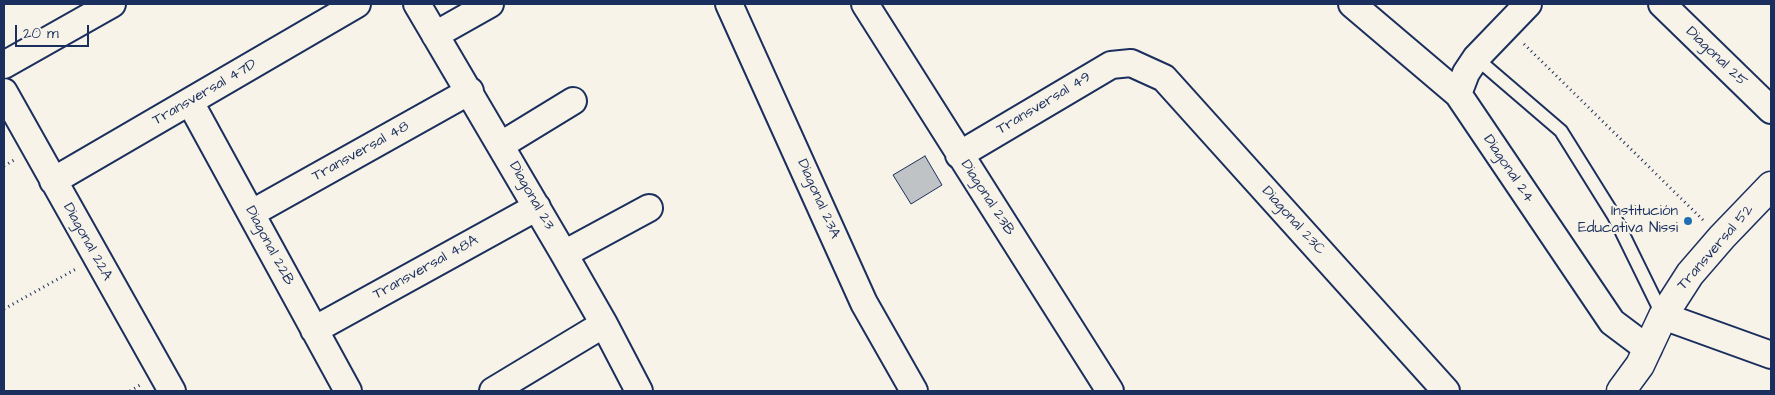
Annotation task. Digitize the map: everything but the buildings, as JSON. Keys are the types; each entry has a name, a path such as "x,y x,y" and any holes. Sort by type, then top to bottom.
{"street":[{"path":"4,65 112,4"},
{"name":"Transversal 47D","path":"53,181 357,4"},
{"name":"Diagonal 23","path":"417,4 564,254 639,391"},
{"path":"435,35 490,4"},
{"name":"Diagonal 23A","path":"730,4 864,303 914,391"},
{"name":"Diagonal 23B","path":"865,4 1110,391"},
{"name":"Diagonal 24","path":"1352,4 1458,94 1612,322 1648,349"},
{"path":"1458,94 1466,73 1476,58 1528,4"},
{"name":"Diagonal 25","path":"1662,4 1771,110"},
{"name":"Transversal 49","path":"959,155 1110,65 1131,63"},
{"name":"Diagonal 23C","path":"1131,63 1164,78 1446,391"},
{"name":"Diagonal 22A","path":"4,92 172,391"},
{"name":"Transversal 48","path":"252,213 470,92"},
{"path":"501,145 573,101"},
{"name":"Diagonal 22B","path":"190,102 348,391"},
{"name":"Transversal 52","path":"1626,390 1663,316 1690,274 1722,237 1771,186"},
{"name":"Transversal 48A","path":"314,330 537,207"},
{"path":"564,254 649,208"},
{"path":"1663,316 1771,355"},
{"path":"493,391 604,324"}],"lane":[{"path":"1476,58 1561,131 1614,216 1663,316"}],"path":[{"path":"1506,26 1692,211"},
{"path":"4,309 96,257"}],"place":[{"name":"Institución Educativa Nissi","path":"1688,221"}]}
